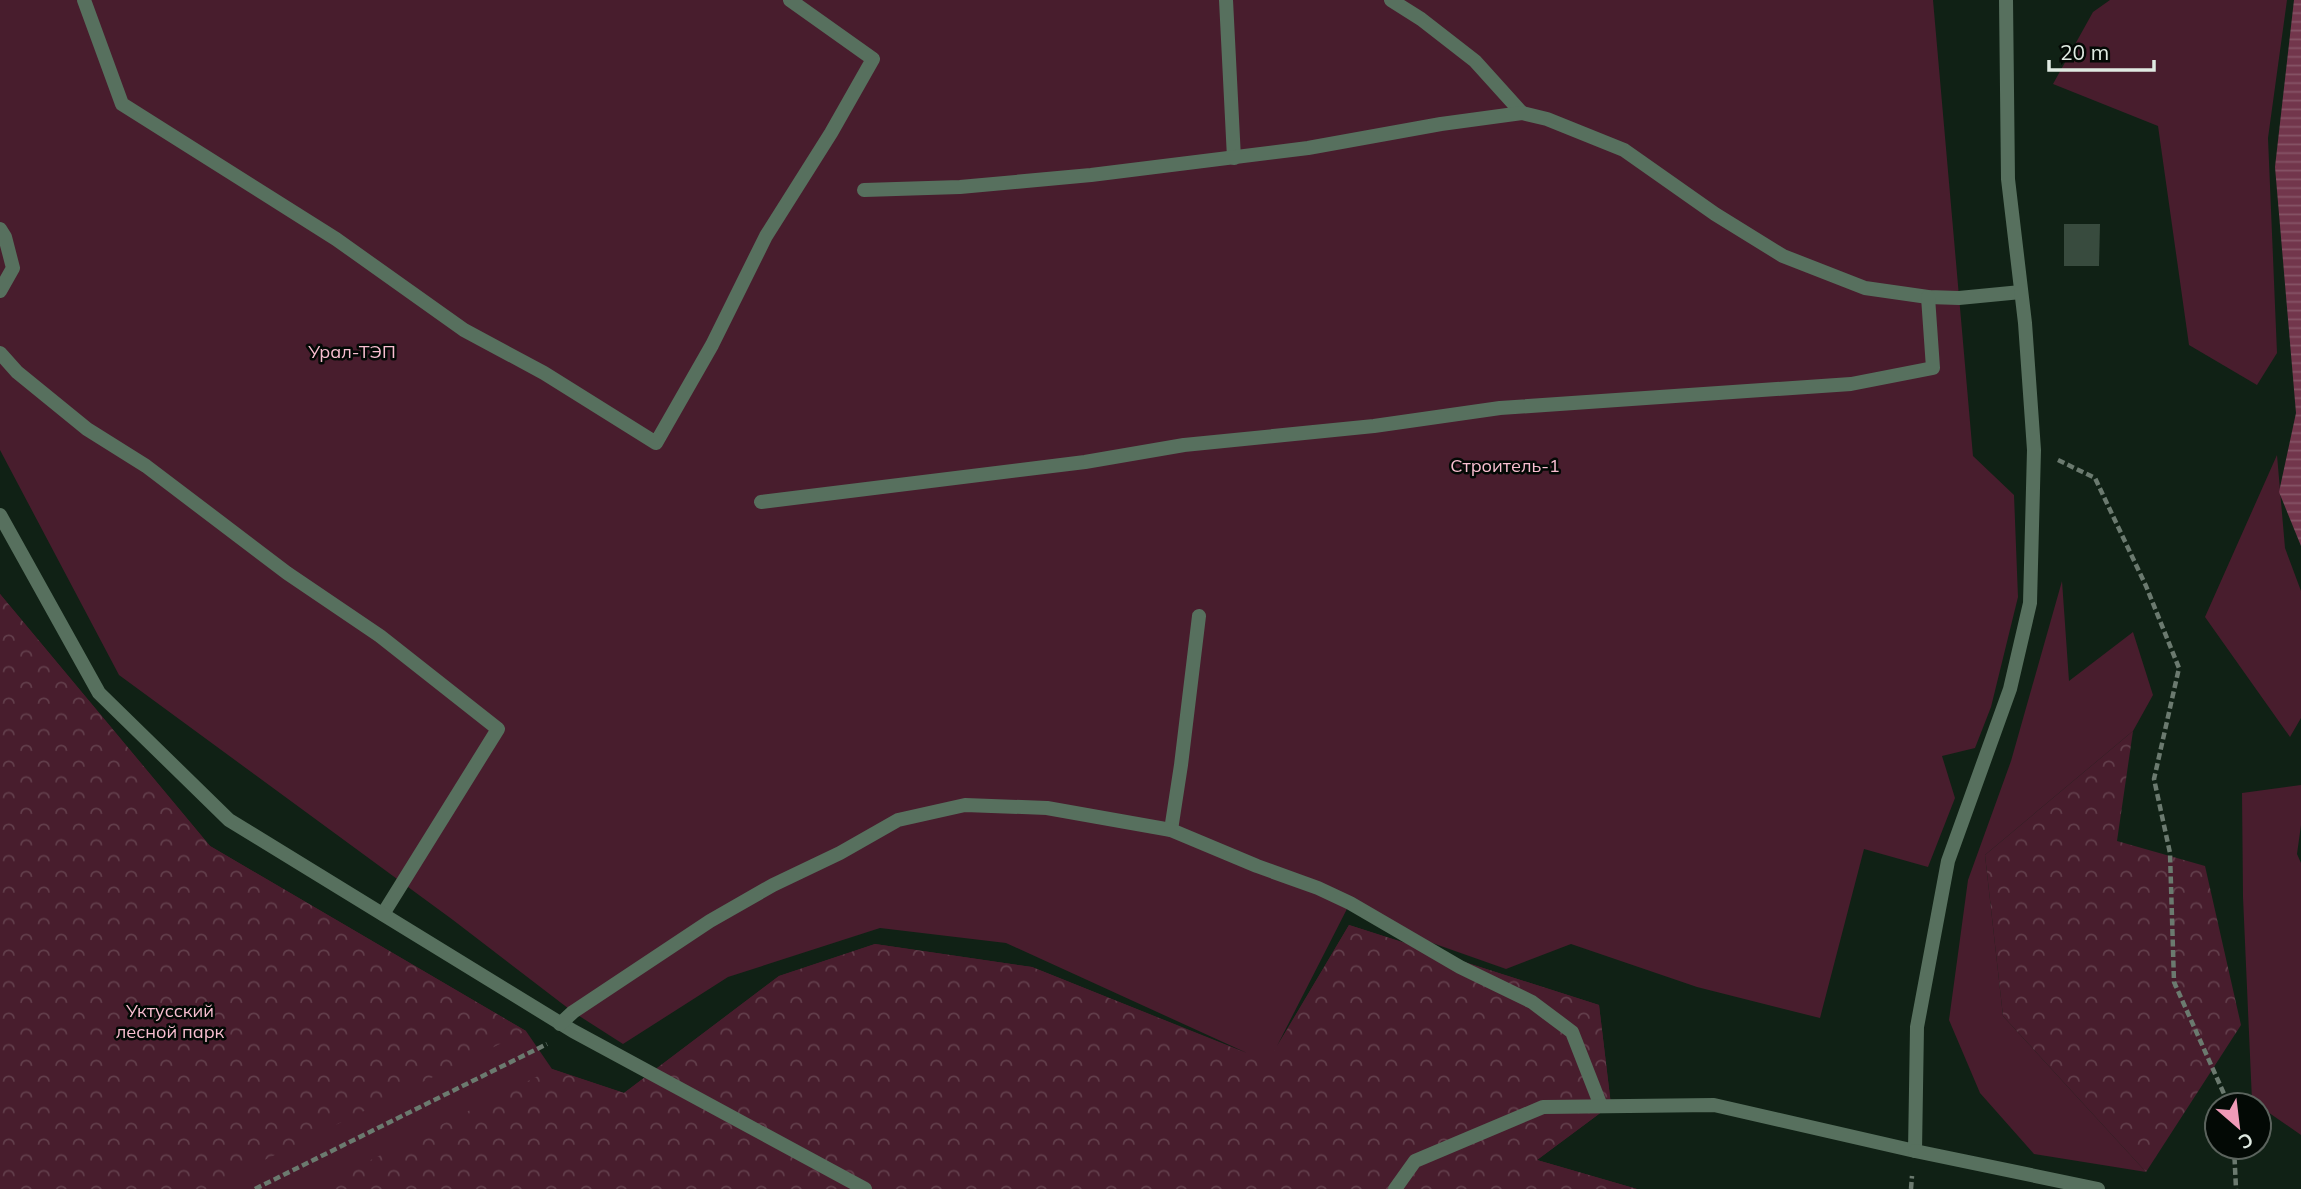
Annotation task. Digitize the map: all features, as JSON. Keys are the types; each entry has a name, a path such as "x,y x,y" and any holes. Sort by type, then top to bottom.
{"street":[{"path":"84,0 122,104 336,240 464,330 544,373 656,443 712,345 766,236 873,60 790,0"},
{"path":"1226,0 1234,158"},
{"path":"1391,0 1421,19 1475,61 1522,113"},
{"path":"1915,1151 1917,1027 1948,861 2010,689 2030,603 2035,450 2008,179 2006,0"},
{"path":"864,190 960,187 1091,175 1308,148 1441,124 1522,113 1547,119 1625,150 1715,214 1783,256 1865,288 1928,297 1959,298 2021,292"},
{"path":"0,229 5,237 13,268 0,291"},
{"path":"761,502 1085,463 1184,445 1374,426 1500,408 1851,384 1933,368 1928,297"},
{"path":"0,353 17,372 87,429 146,466 287,573 380,636 498,729 383,914"},
{"path":"0,515 99,693 229,820 566,1028 865,1189"},
{"path":"1171,830 1199,616"},
{"path":"566,1028 573,1012 710,921 898,820 965,805 1047,808 1171,830 1350,903 1460,967 1532,1002 1573,1032 1601,1106"},
{"path":"1395,1189 1415,1161 1543,1107 1714,1105 2098,1189"}],"path":[{"path":"2035,450 2095,478 2146,586 2179,668 2154,779 2170,853 2174,982 2223,1091"},
{"path":"255,1189 566,1028"},
{"path":"2235,1161 2236,1189"}],"green space":[{"path":"0,0 1933,0 1973,456 2014,495 2018,597 1991,707 1975,748 1942,756 1955,798 1928,867 1864,849 1820,1018 1697,987 1571,944 1506,969 1404,933 1350,903 1277,1046 1349,925 1599,1005 1611,1105 1537,1160 1637,1189 0,1189 0,594 210,846 526,1031 552,1069 624,1093 779,976 875,944 1032,967 1247,1053 1006,943 880,928 728,977 623,1044 573,1012 453,920 119,675 0,450"},
{"path":"2110,0 2287,0 2268,138 2277,353 2257,385 2189,345 2158,126 2053,84 2093,12"},
{"path":"2277,455 2285,548 2301,591 2301,718 2290,737 2205,617"},
{"path":"2062,581 2069,681 2133,632 2153,695 2133,731 1985,855 2003,1016 2146,1172 2034,1154 1980,1093 1949,1020 1968,880 2011,761"},
{"name":"Уктусский лесной парк","path":"0,594 210,846 526,1031 206,1189 0,1189"},
{"path":"2133,731 2117,841 2205,866 2241,1025 2146,1172 2003,1016 1985,855"},
{"path":"2301,785 2301,825 2297,854 2301,863 2301,1135 2273,1116 2273,1091 2252,1091 2243,897 2242,793"},
{"path":"1349,925 1599,1005 1611,1105 1537,1160 1637,1189 313,1189 552,1069 624,1093 779,976 875,944 1032,967 1268,1062"}],"shaded area":[{"path":"2294,0 2301,0 2301,546 2279,492 2296,413 2275,167"}],"building":[{"path":"2064,224 2100,224 2099,266 2064,266"}],"park label":[{"name":"Урал-ТЭП","path":"352,351"},
{"name":"Строитель-1","path":"1505,465"}]}
